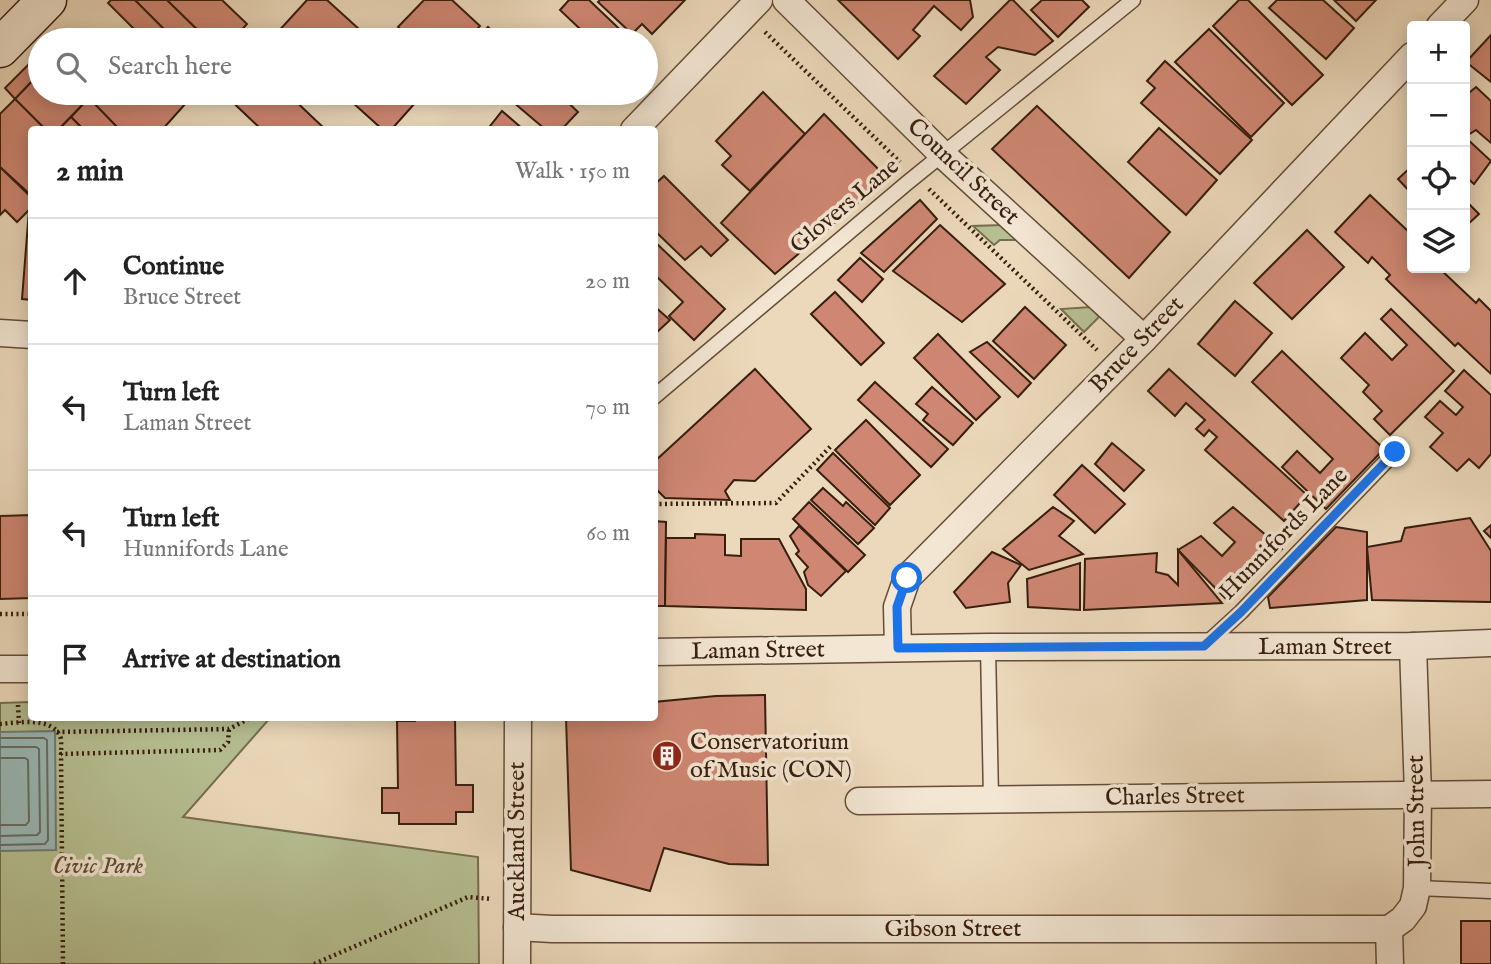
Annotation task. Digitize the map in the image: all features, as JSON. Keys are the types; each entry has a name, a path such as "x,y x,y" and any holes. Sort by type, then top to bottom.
{"main road":[{"path":"0,48 47,0"}],"street":[{"path":"638,126 759,0"},
{"name":"Council Street","path":"786,0 943,155 1144,339"},
{"path":"1445,21 1465,0"},
{"name":"Bruce Street","path":"898,648 897,607 907,578 1144,339 1407,60"},
{"path":"0,333 28,335"},
{"name":"Laman Street","path":"658,652 988,647 1413,646 1491,643"},
{"name":"John Street","path":"1389,929 1403,919 1413,906 1417,888 1418,794 1413,646"},
{"path":"0,669 28,669"},
{"name":"Auckland Street","path":"517,964 518,721"},
{"name":"Charles Street","path":"859,801 1491,794"},
{"name":"Gibson Street","path":"517,914 552,929 1389,929"},
{"path":"1389,929 1390,964"}],"lane":[{"name":"Glovers Lane","path":"658,394 916,177 1133,0"},
{"name":"Hunnifords Lane","path":"1204,646 1241,612 1395,452"},
{"path":"988,647 991,799"},
{"path":"1417,888 1491,891"}],"path":[{"path":"770,36 1115,368"},
{"path":"658,504 776,503 831,446"},
{"path":"4,616 28,616"},
{"path":"18,705 19,723"},
{"path":"57,733 229,729 244,721"},
{"path":"0,724 36,723 52,727 61,737 63,964"},
{"path":"61,754 220,750 228,743 229,729"},
{"path":"314,964 468,897 517,914"}],"green space":[{"path":"1003,225 1021,240 1000,240 994,245 973,226"},
{"path":"1091,307 1099,317 1084,332 1061,309"},
{"name":"Civic Park","path":"28,702 28,721 267,721 183,817 478,857 479,964 0,964 0,703"}],"water":[{"path":"55,731 56,850 0,851 0,732"}],"building":[{"path":"111,0 135,0 163,28 133,28 108,3"},
{"path":"135,0 167,0 196,28 163,28"},
{"path":"167,0 222,0 247,24 243,28 196,28"},
{"path":"307,0 327,0 358,28 281,28"},
{"path":"424,0 452,0 480,26 478,28 398,27"},
{"path":"569,0 589,0 618,28 579,28 560,10"},
{"path":"685,0 658,28 646,28 642,24 638,28 626,28 598,2"},
{"path":"838,0 970,0 973,17 961,30 934,6 913,30 920,36 898,59"},
{"path":"1010,0 1053,41 1035,55 998,47 986,57 1000,70 966,104 934,76"},
{"path":"1042,0 1082,0 1089,7 1058,37 1031,10"},
{"path":"1239,0 1248,0 1323,75 1292,105 1213,26"},
{"path":"1277,0 1323,0 1354,28 1326,59 1269,8"},
{"path":"1334,0 1376,0 1356,21"},
{"path":"1209,29 1284,103 1251,137 1175,62"},
{"path":"1491,35 1491,82 1470,65 1470,58"},
{"path":"1165,61 1252,140 1220,174 1141,103 1155,88 1147,81"},
{"path":"28,65 28,85 15,99 5,88"},
{"path":"28,85 28,105 82,105 62,126 42,126 15,99"},
{"path":"1476,87 1491,101 1491,143 1476,130 1470,134 1470,92"},
{"path":"763,92 805,134 750,191 722,165 731,156 716,141"},
{"path":"15,99 42,126 28,126 28,192 0,167 0,114"},
{"path":"82,105 96,105 116,126 80,126 71,117"},
{"path":"94,105 184,105 166,126 116,126"},
{"path":"236,105 300,105 322,126 258,126"},
{"path":"355,105 413,105 395,126 379,126"},
{"path":"517,105 571,105 578,112 565,126 541,126"},
{"path":"1037,106 1170,232 1129,278 992,149"},
{"path":"502,111 519,126 490,126"},
{"path":"824,114 887,178 775,274 721,223"},
{"path":"71,117 80,126 62,126"},
{"path":"1159,128 1217,180 1186,215 1128,162"},
{"path":"1470,142 1491,161 1474,184 1470,180"},
{"path":"0,167 28,194 28,211 17,222 5,210 0,215"},
{"path":"1407,171 1407,189 1398,179"},
{"path":"664,176 728,240 711,256 701,246 685,260 658,234 658,181"},
{"path":"1370,195 1407,230 1407,273 1444,273 1476,303 1479,299 1491,311 1491,374 1458,343 1455,346 1386,279 1390,275 1372,257 1368,263 1335,232"},
{"path":"920,200 937,219 884,272 861,253"},
{"path":"1470,205 1479,214 1470,222"},
{"path":"28,223 28,300 22,299"},
{"path":"940,225 1005,284 962,322 893,271"},
{"path":"1307,230 1344,267 1292,319 1254,283"},
{"path":"658,245 725,309 694,340 669,316 683,302 658,278"},
{"path":"860,258 883,279 862,302 838,280"},
{"path":"835,292 884,343 861,365 811,314"},
{"path":"1235,301 1272,333 1235,376 1198,344"},
{"path":"1025,307 1066,345 1034,379 993,341"},
{"path":"1391,309 1454,371 1390,435 1374,419 1382,411 1363,392 1369,385 1341,358 1365,333 1392,360 1407,345 1381,319"},
{"path":"658,310 670,320 658,331"},
{"path":"938,334 1000,397 976,420 914,358"},
{"path":"987,342 1031,383 1018,397 970,352"},
{"path":"1282,351 1384,449 1326,509 1282,467 1297,451 1320,473 1333,459 1252,382"},
{"path":"755,369 811,429 755,481 734,480 725,491 730,500 665,498 658,491 658,458"},
{"path":"1169,369 1307,495 1284,521 1205,450 1217,437 1209,430 1204,436 1196,429 1205,420 1186,403 1175,416 1148,391"},
{"path":"1464,370 1491,395 1491,454 1479,468 1469,459 1457,471 1430,447 1443,433 1425,417 1440,401 1456,415 1463,407 1445,391"},
{"path":"875,382 948,449 931,467 858,400"},
{"path":"932,387 973,423 953,445 923,420 928,414 916,404"},
{"path":"866,420 920,475 890,505 835,450"},
{"path":"1112,443 1144,470 1124,491 1095,464"},
{"path":"833,453 890,508 875,525 817,470"},
{"path":"1082,465 1125,504 1095,533 1054,495"},
{"path":"823,488 843,506 846,502 874,528 858,544 811,500"},
{"path":"809,502 865,555 848,572 793,519"},
{"path":"1053,507 1074,521 1059,536 1083,554 1029,570 1003,549"},
{"path":"1233,507 1282,549 1229,602 1178,550 1201,536 1222,556 1235,542 1214,523"},
{"path":"28,515 28,598 0,599 0,516"},
{"path":"1470,518 1491,551 1491,602 1372,600 1367,547 1401,541 1405,528"},
{"path":"658,521 666,522 665,606 658,606"},
{"path":"1491,525 1491,538 1484,531"},
{"path":"799,526 846,571 821,596 808,585 804,572 808,567 796,554 799,551 790,536"},
{"path":"1336,527 1367,532 1367,600 1270,608 1268,597"},
{"path":"695,534 725,535 725,555 741,556 741,539 779,539 806,589 806,610 665,606 666,538 695,538"},
{"path":"1178,550 1222,603 1084,610 1085,559 1157,553 1156,572 1168,575 1178,585"},
{"path":"992,552 1021,565 1008,583 1010,602 966,608 954,592"},
{"path":"1080,563 1080,610 1028,607 1027,579"},
{"name":"Conservatorium of Music (CON)","path":"765,695 768,865 729,864 664,848 650,891 571,870 566,721 658,721 658,702"},
{"path":"397,721 455,721 456,785 473,785 473,812 456,812 456,824 399,824 399,813 382,813 382,788 398,788"},
{"path":"1461,921 1491,921 1491,964 1461,964"}],"place":[{"name":"Conservatorium of Music (CON)","path":"667,756"}],"route":[{"path":"907,578 897,607 898,648 1204,646 1241,612 1395,452"}]}
